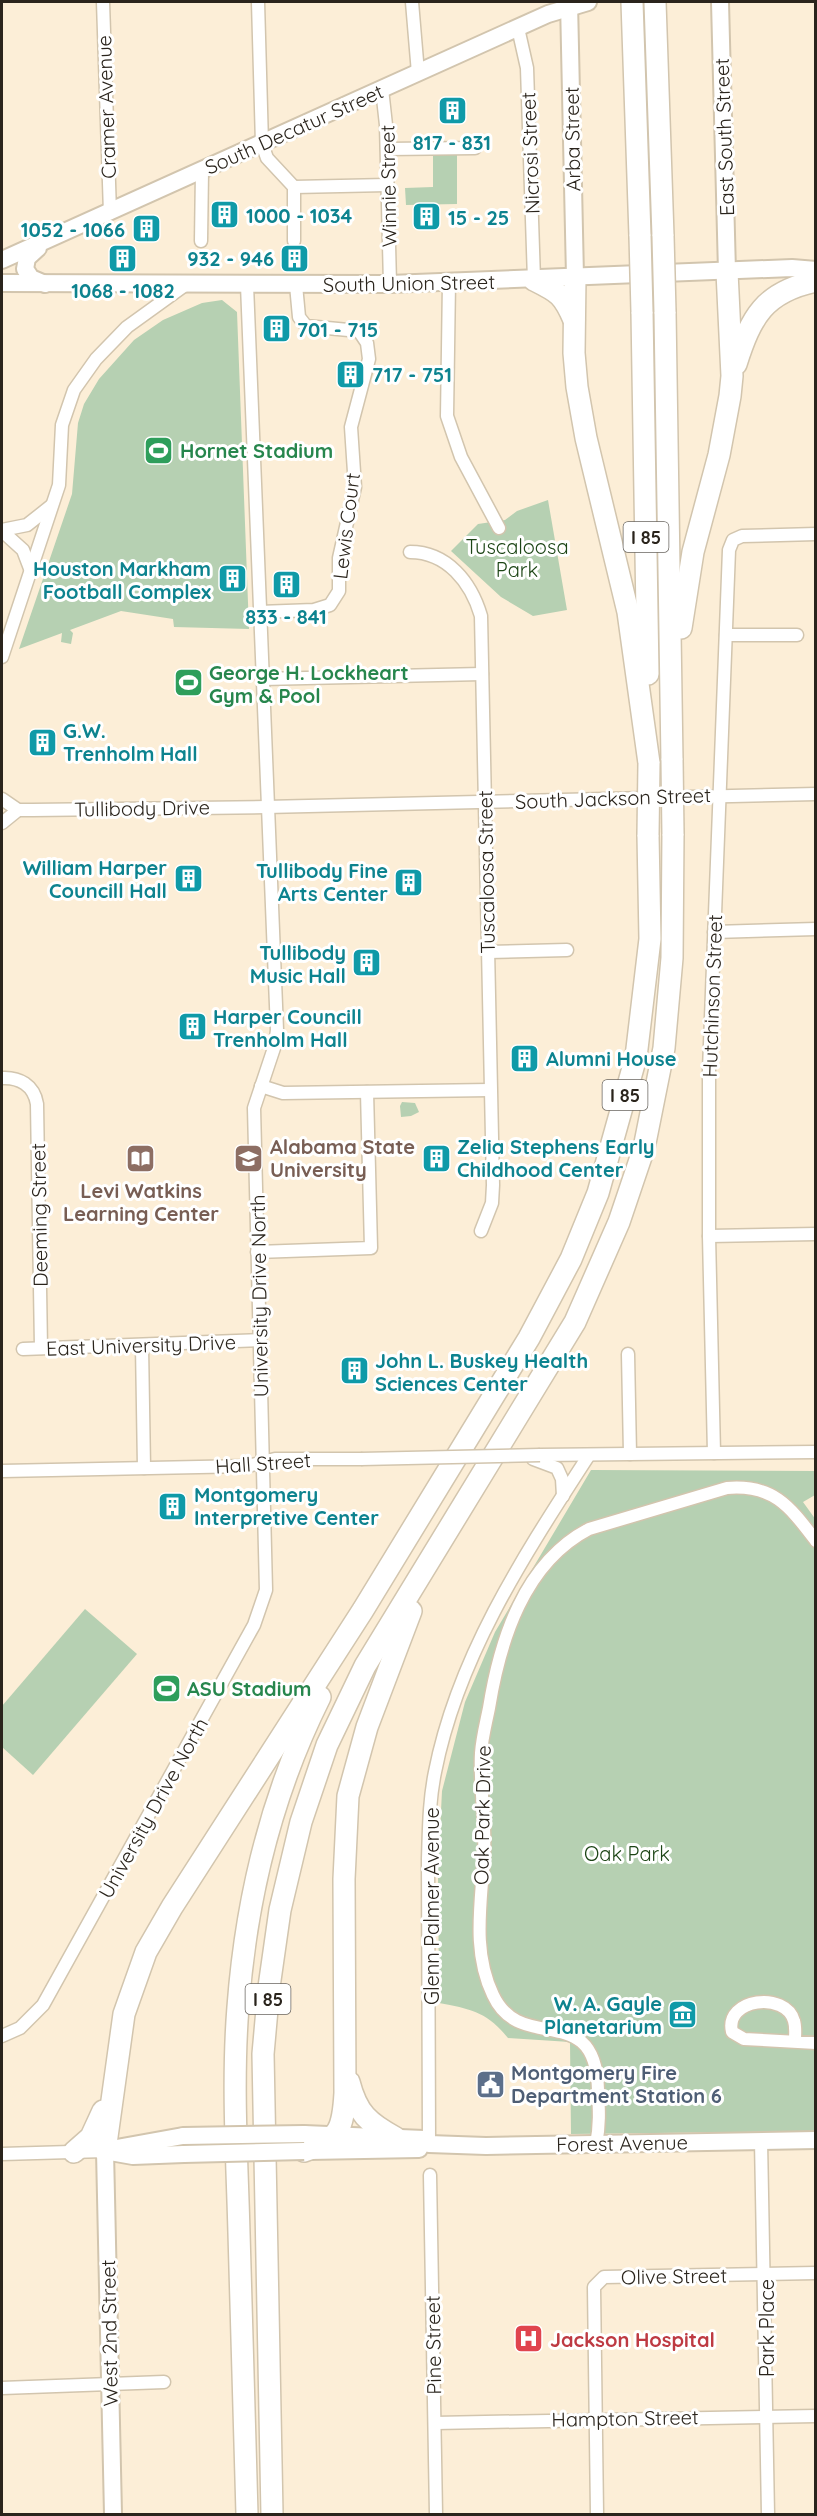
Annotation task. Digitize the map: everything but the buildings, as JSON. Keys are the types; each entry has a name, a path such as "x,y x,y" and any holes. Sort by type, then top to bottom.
{"highway":[{"name":"I 85","path":"247,2514 235,2080 238,2007 245,1941 259,1868 279,1797 312,1713 363,1610 529,1338 571,1259 598,1192 636,1057 650,939 642,312 632,2"},
{"name":"I 85","path":"272,2514 263,2054 268,1987 280,1910 301,1822 327,1745 365,1666 575,1322 619,1222 644,1148 664,1048 672,958 673,834 665,312 655,2"},
{"path":"727,272 732,376"},
{"path":"575,277 574,353 579,404 628,612 649,763"},
{"path":"534,280 557,292 567,302 574,320"},
{"path":"671,706 693,552 719,455 732,376 747,330 765,305 782,292 816,281"},
{"path":"304,2143 328,2141 342,2125 344,2114 344,1879 348,1796 367,1727 386,1674 415,1602 453,1524"},
{"path":"105,2151 124,2014 146,1952 172,1907 363,1610"},
{"path":"344,2065 351,2090 364,2118 396,2138"},
{"path":"74,2152 91,2137 100,2123 115,2077"}],"main road":[{"name":"South Decatur Street","path":"2,260 569,4 588,2"},
{"name":"East South Street","path":"720,2 727,272"},
{"name":"Arba Street","path":"569,4 575,277"},
{"path":"43,243 27,258 25,268 31,278 46,284"},
{"name":"South Union Street","path":"2,283 390,284 792,268 816,270"},
{"name":"Forest Avenue","path":"334,2134 424,2139 429,2144 486,2146 816,2140"},
{"name":"Forest Avenue","path":"105,2151 183,2136 424,2149 429,2144"},
{"name":"Forest Avenue","path":"105,2151 133,2156 184,2154 304,2143"},
{"name":"West 2nd Street","path":"105,2151 113,2514"}],"street":[{"name":"Cramer Avenue","path":"103,2 110,213"},
{"path":"258,2 262,144 267,158 294,187 294,241"},
{"path":"412,2 418,73"},
{"name":"Nicrosi Street","path":"519,27 527,80 534,280"},
{"name":"Winnie Street","path":"382,89 387,148 390,284"},
{"path":"387,148 475,148"},
{"path":"201,241 202,171"},
{"path":"294,187 387,185"},
{"path":"449,282 447,416 461,457 500,528"},
{"path":"2,657 59,485 62,425 74,390 96,359 128,327 188,283"},
{"name":"University Drive North","path":"2,2036 20,2028 45,2002 254,1625 266,1590 255,1108 275,1044 277,1030 269,824 266,807 247,285"},
{"name":"Lewis Court","path":"260,612 314,610 323,608 334,601 339,591 339,558 355,487 351,427 369,359 367,343 359,331 306,326 299,317 296,285"},
{"path":"2,530 27,525 52,505"},
{"path":"2,530 23,550 31,570"},
{"name":"Hutchinson Street","path":"714,1453 709,1236 709,1070 729,550 733,540 742,536 816,534"},
{"name":"Tuscaloosa Street","path":"410,552 432,554 461,576 471,588 481,616 492,1203 481,1231"},
{"path":"726,635 796,635"},
{"path":"262,679 482,674"},
{"name":"South Jackson Street","path":"266,807 816,794"},
{"path":"2,799 18,810 2,823"},
{"name":"Tullibody Drive","path":"18,810 266,807"},
{"path":"714,932 816,929"},
{"path":"488,952 567,950"},
{"name":"Deeming Street","path":"2,1078 12,1077 28,1085 38,1104 42,1348"},
{"path":"261,1086 283,1093 490,1090"},
{"path":"257,1252 371,1248 367,1092"},
{"path":"709,1236 816,1234"},
{"name":"East University Drive","path":"23,1349 260,1340"},
{"path":"142,1346 144,1468"},
{"path":"628,1354 630,1454"},
{"name":"Hall Street","path":"2,1471 248,1466 275,1459 816,1452"},
{"name":"Glenn Palmer Avenue","path":"429,2144 428,1859 434,1775 449,1716 467,1665 489,1619 589,1455"},
{"name":"Hall Street","path":"524,1456 557,1468 562,1479 563,1496"},
{"name":"Oak Park Drive","path":"596,2144 599,2131 598,2071 590,2050 573,2035 524,2025 506,2014 492,1994 480,1952 478,1932 485,1827 481,1751 494,1678 505,1636 535,1579 551,1556 576,1536 589,1529 727,1488 739,1487 758,1490 782,1501 793,1510 816,1541"},
{"path":"795,2040 794,2020 785,2007 779,2004 751,2003 740,2008 732,2020 732,2032 744,2039 795,2040 816,2043"},
{"name":"Park Place","path":"762,2142 766,2274 768,2514"},
{"name":"Forest Avenue","path":"2,2154 105,2151"},
{"name":"Pine Street","path":"430,2175 436,2514"},
{"name":"Olive Street","path":"595,2419 594,2288 604,2277 816,2273"},
{"path":"2,2388 164,2382"},
{"name":"Hampton Street","path":"435,2422 816,2416"},
{"path":"595,2419 597,2514"}],"green space":[{"path":"433,152 457,152 457,204 406,205 405,188 433,187"},
{"name":"Hornet Stadium","path":"222,300 237,312 249,629 174,627 173,619 121,611 70,630 73,633 71,644 61,642 62,633 19,649 72,494 78,423 84,404 99,379 134,340 163,320 202,303"},
{"name":"Tuscaloosa Park","path":"548,500 567,610 533,616 501,597 451,551 478,524 505,520 517,511"},
{"path":"402,1102 415,1103 419,1112 401,1117"},
{"name":"Oak Park","path":"591,1470 815,1471 815,1495 803,1502 816,1520 815,2131 571,2134 570,2042 508,2038 493,2022 478,2013 439,2003 438,1871 442,1791 465,1702 495,1632"},
{"path":"85,1609 137,1654 33,1775 2,1747 2,1706"}],"place":[{"name":"817 - 831","path":"452,111"},
{"name":"1000 - 1034","path":"225,215"},
{"name":"15 - 25","path":"427,217"},
{"name":"1052 - 1066","path":"146,229"},
{"name":"932 - 946","path":"295,258"},
{"name":"1068 - 1082","path":"123,259"},
{"name":"701 - 715","path":"276,329"},
{"name":"717 - 751","path":"351,374"},
{"name":"Hornet Stadium","path":"159,450"},
{"name":"Houston Markham Football Complex","path":"232,579"},
{"name":"833 - 841","path":"286,585"},
{"name":"George H. Lockheart Gym & Pool","path":"188,683"},
{"name":"G.W. Trenholm Hall","path":"42,742"},
{"name":"William Harper Councill Hall","path":"188,878"},
{"name":"Tullibody Fine Arts Center","path":"409,882"},
{"name":"Tullibody Music Hall","path":"367,963"},
{"name":"Harper Councill Trenholm Hall","path":"192,1027"},
{"name":"Alumni House","path":"525,1058"},
{"name":"Alabama State University","path":"249,1158"},
{"name":"Zelia Stephens Early Childhood Center","path":"436,1158"},
{"name":"Levi Watkins Learning Center","path":"141,1159"},
{"name":"John L. Buskey Health Sciences Center","path":"354,1371"},
{"name":"Montgomery Interpretive Center","path":"173,1506"},
{"name":"ASU Stadium","path":"166,1688"},
{"name":"W. A. Gayle Planetarium","path":"683,2015"},
{"name":"Montgomery Fire Department Station 6","path":"490,2084"},
{"name":"Jackson Hospital","path":"529,2339"}]}
